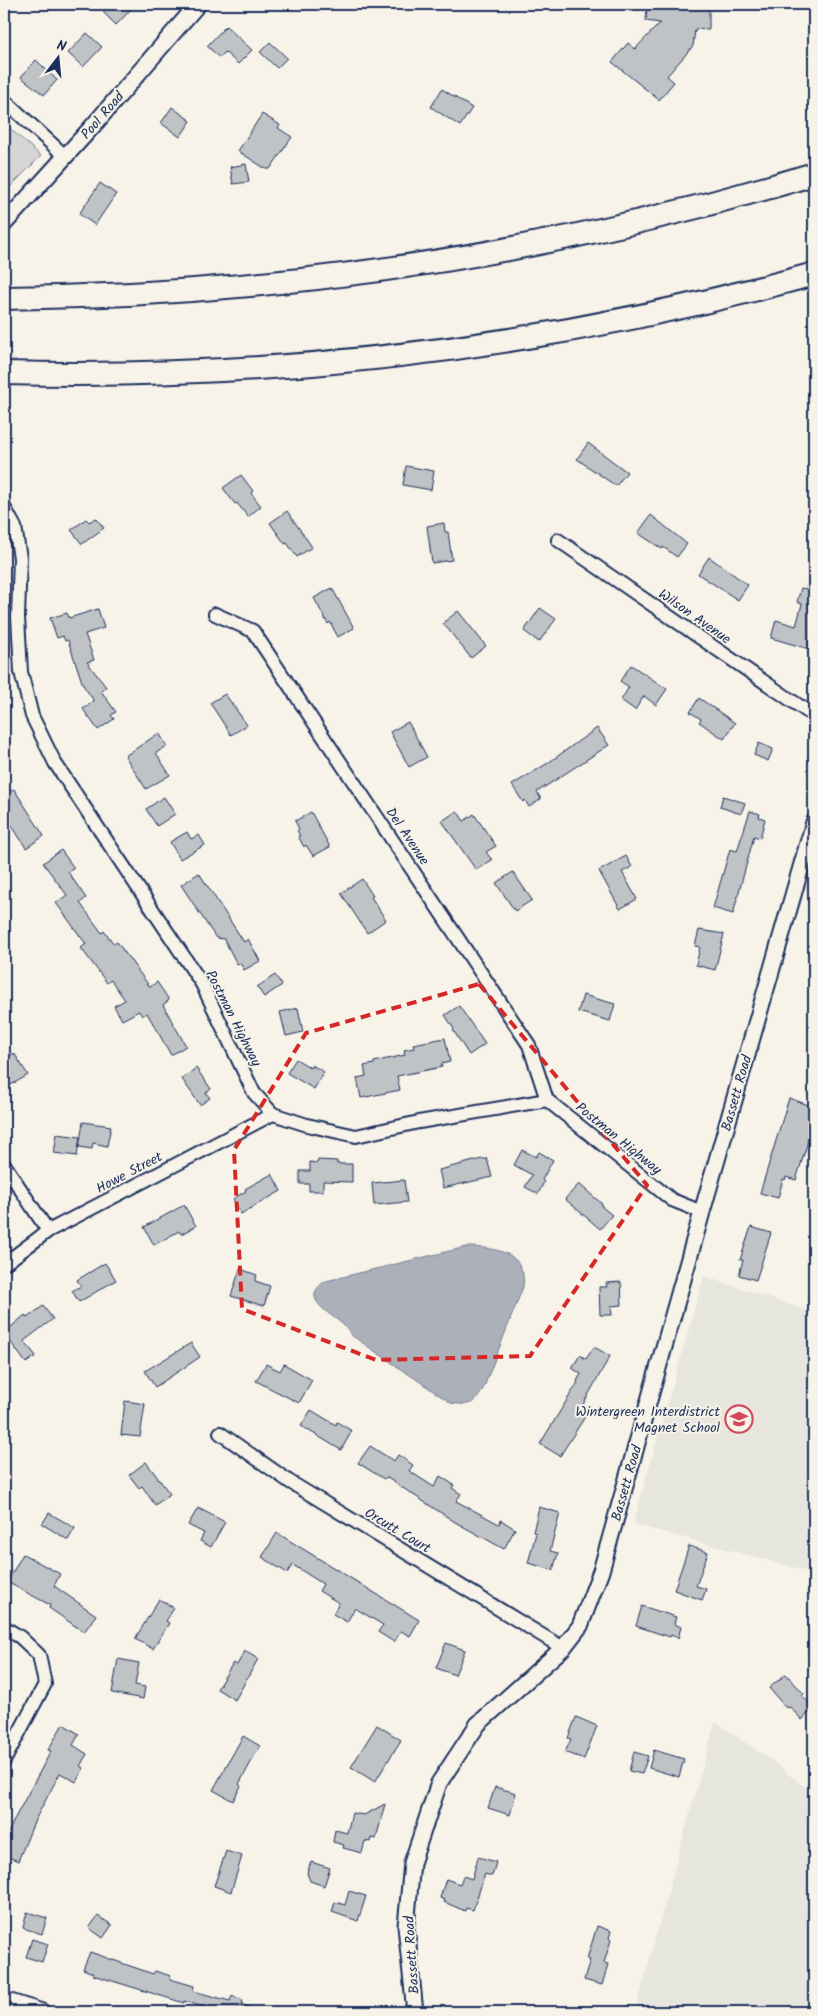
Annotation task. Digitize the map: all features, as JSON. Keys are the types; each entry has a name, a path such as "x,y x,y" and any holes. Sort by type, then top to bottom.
{"highway":[{"path":"4,298 95,296 203,290 319,279 402,268 601,232 703,206 814,174"},
{"path":"4,373 110,374 199,372 289,367 391,357 506,341 621,321 734,296 814,274"}],"street":[{"name":"Pool Road","path":"4,224 66,157 198,4"},
{"path":"4,100 66,157"},
{"name":"Postman Highway","path":"4,507 15,526 20,558 18,617 21,672 32,716 55,763 202,984 254,1093 273,1114 307,1125 356,1136 419,1122 547,1100 672,1200 702,1212"},
{"name":"Wilson Avenue","path":"558,540 814,716"},
{"name":"Del Avenue","path":"215,614 252,631 529,1045 547,1100"},
{"name":"Bassett Road","path":"415,2012 406,1926 412,1863 439,1783 478,1724 564,1648 580,1626 601,1571 814,822"},
{"name":"Howe Street","path":"4,1264 48,1232 273,1114"},
{"path":"4,1164 48,1232"},
{"name":"Orcutt Court","path":"220,1433 290,1482 564,1648"},
{"path":"4,1627 20,1636 39,1654 45,1684 4,1761"},
{"path":"4,2000 42,2012"}],"highlighted area":[{"path":"479,984 647,1185 530,1356 376,1360 242,1309 234,1150 306,1033"}],"shaded area":[{"path":"4,123 41,156 4,193"},
{"path":"466,1247 487,1248 507,1254 515,1259 523,1275 523,1287 484,1387 478,1398 471,1403 451,1403 351,1335 340,1322 324,1310 315,1296 317,1289 326,1281"},
{"name":"Wintergreen Interdistrict Magnet School","path":"704,1276 814,1313 814,1573 633,1524"},
{"path":"715,1722 771,1760 814,1795 814,2012 635,2012"}],"building":[{"path":"111,4 136,4 116,25 103,12"},
{"path":"647,4 709,4 709,30 695,29 693,46 667,76 674,82 659,100 612,62 628,43 635,49 660,23 646,21"},
{"path":"226,26 252,50 238,64 225,52 220,58 207,46"},
{"path":"87,33 102,47 83,67 68,53"},
{"path":"270,42 287,58 277,68 260,52"},
{"path":"36,60 57,80 44,95 21,77"},
{"path":"442,89 472,108 460,126 431,107"},
{"path":"172,107 191,121 180,137 161,123"},
{"path":"262,114 280,125 278,128 292,137 270,169 266,169 238,151"},
{"path":"246,164 249,182 233,184 230,167"},
{"path":"100,183 116,194 95,225 79,214"},
{"path":"588,443 627,472 616,486 577,459"},
{"path":"406,466 434,471 431,490 403,485"},
{"path":"241,475 261,506 248,517 223,488"},
{"path":"287,511 312,547 297,557 270,523"},
{"path":"651,515 687,544 677,557 638,533"},
{"path":"96,518 104,528 82,544 71,530 86,519 89,522"},
{"path":"444,523 445,532 448,532 452,560 432,563 427,526"},
{"path":"709,557 748,585 738,600 698,574"},
{"path":"811,574 814,574 814,630 809,649 771,638 776,620 796,626 802,604 797,602 801,588 806,589"},
{"path":"332,588 354,628 338,637 330,622 328,624 314,598"},
{"path":"540,608 556,619 539,642 524,631"},
{"path":"98,609 104,628 85,634 94,660 87,662 106,687 101,691 116,712 111,715 114,719 98,730 83,709 94,701 83,685 68,640 65,641 63,636 57,638 50,618 67,613 69,618"},
{"path":"458,611 486,646 471,658 443,623"},
{"path":"631,665 667,689 656,705 644,696 635,710 621,700 629,687 620,681"},
{"path":"225,694 247,725 231,735 210,703"},
{"path":"699,698 735,723 724,739 699,722 701,719 690,712"},
{"path":"408,722 427,757 409,767 390,732"},
{"path":"597,728 609,745 537,792 541,799 529,807 525,800 523,802 512,785 548,763"},
{"path":"159,733 167,746 156,753 170,775 146,789 125,756"},
{"path":"759,743 773,749 768,761 754,755"},
{"path":"14,789 44,836 26,848 4,813 4,796"},
{"path":"723,796 745,803 741,814 720,807"},
{"path":"164,797 175,814 157,826 146,809"},
{"path":"457,811 464,821 474,814 496,846 486,852 492,860 476,870 442,821"},
{"path":"750,811 760,814 759,817 765,819 760,838 754,836 733,914 713,908 730,849 737,851"},
{"path":"311,812 330,847 313,856 306,845 304,847 298,836 300,835 297,831 299,829 295,821"},
{"path":"187,832 191,839 199,835 205,845 180,859 170,842"},
{"path":"61,850 74,868 68,872 86,898 80,903 102,933 104,931 114,944 117,942 150,987 157,982 169,1000 163,1005 186,1046 171,1055 147,1013 142,1016 139,1011 122,1020 114,1006 125,1000 111,980 107,983 81,948 86,944 56,903 67,895 43,863"},
{"path":"626,856 632,867 622,872 637,899 620,909 599,871"},
{"path":"513,872 532,900 515,911 496,883"},
{"path":"199,873 244,942 248,939 260,961 244,970 240,963 237,964 224,939 216,938 181,885"},
{"path":"362,879 386,920 367,933 341,893"},
{"path":"699,930 724,934 715,970 696,965 700,947 695,946"},
{"path":"275,975 282,985 264,997 257,987"},
{"path":"583,995 615,1004 610,1021 578,1012"},
{"path":"459,1006 485,1044 469,1055 445,1015"},
{"path":"298,1008 303,1032 286,1036 280,1012"},
{"path":"445,1038 450,1062 441,1064 442,1067 397,1076 400,1090 361,1098 357,1078 366,1076 364,1066 405,1055 404,1050 414,1048 413,1044"},
{"path":"14,1053 28,1075 11,1085 4,1074 4,1060"},
{"path":"296,1059 311,1068 312,1065 324,1072 314,1089 287,1073"},
{"path":"196,1068 211,1089 206,1093 210,1098 200,1105 182,1079"},
{"path":"789,1098 814,1107 810,1121 814,1122 814,1140 809,1138 796,1180 786,1177 785,1180 783,1179 778,1198 760,1193"},
{"path":"83,1122 111,1126 107,1146 93,1143 92,1149 79,1147"},
{"path":"57,1134 80,1137 77,1156 54,1153"},
{"path":"522,1150 536,1157 539,1152 553,1160 542,1180 544,1182 538,1194 525,1187 532,1175 514,1165"},
{"path":"487,1159 492,1177 443,1188 439,1170"},
{"path":"318,1160 337,1161 337,1164 352,1164 352,1182 323,1181 323,1191 309,1191 309,1184 300,1184 300,1171 310,1171 310,1162 317,1163"},
{"path":"272,1174 281,1191 241,1214 233,1199 246,1191 245,1189"},
{"path":"404,1180 407,1202 374,1205 372,1183"},
{"path":"579,1184 612,1215 600,1229 565,1199"},
{"path":"184,1205 196,1226 181,1234 179,1231 154,1245 144,1227"},
{"path":"751,1227 771,1233 756,1280 739,1275 743,1260 740,1260"},
{"path":"105,1263 116,1280 79,1302 72,1291 81,1286 77,1280"},
{"path":"240,1269 257,1275 255,1281 270,1286 264,1306 231,1296"},
{"path":"621,1282 622,1305 611,1306 612,1315 600,1315 599,1287 607,1287 606,1283"},
{"path":"43,1306 53,1319 24,1341 36,1356 26,1363 4,1333 25,1315 27,1318"},
{"path":"191,1343 200,1357 155,1387 145,1371"},
{"path":"594,1347 610,1356 581,1408 588,1412 560,1456 540,1444 578,1382 581,1374 572,1368 580,1355 586,1359"},
{"path":"266,1364 280,1371 284,1364 312,1380 299,1403 256,1381"},
{"path":"125,1401 145,1404 140,1437 121,1435"},
{"path":"311,1410 336,1425 337,1422 352,1431 341,1450 301,1426"},
{"path":"370,1446 394,1461 398,1455 413,1465 409,1471 434,1487 440,1476 454,1485 452,1488 461,1494 456,1501 499,1524 501,1520 515,1529 504,1549 455,1522 386,1477 384,1479 358,1463"},
{"path":"146,1462 170,1494 155,1505 142,1486 139,1488 129,1475"},
{"path":"539,1507 560,1513 550,1551 558,1553 553,1570 528,1563 536,1533 533,1532"},
{"path":"198,1508 225,1522 211,1547 200,1541 204,1533 188,1525"},
{"path":"49,1513 75,1528 68,1540 42,1524"},
{"path":"277,1533 419,1620 410,1636 401,1631 394,1642 378,1632 383,1625 355,1608 347,1622 333,1614 339,1603 319,1591 323,1584 293,1565 287,1573 262,1557"},
{"path":"689,1546 708,1552 696,1586 706,1589 702,1600 674,1590"},
{"path":"23,1554 60,1574 54,1586 96,1615 84,1632 49,1608 50,1605 7,1582"},
{"path":"159,1599 174,1608 166,1621 169,1623 153,1649 135,1639"},
{"path":"642,1606 676,1617 674,1624 681,1627 678,1638 636,1626"},
{"path":"446,1643 465,1650 455,1675 436,1668"},
{"path":"245,1651 258,1659 235,1700 217,1689 233,1663 237,1665"},
{"path":"118,1659 139,1663 135,1685 145,1687 143,1699 112,1693"},
{"path":"786,1674 804,1694 802,1696 814,1707 802,1720 790,1707 786,1708 769,1688"},
{"path":"576,1717 597,1726 584,1759 565,1752 571,1739 568,1738"},
{"path":"63,1724 79,1734 73,1745 87,1754 80,1766 84,1768 76,1782 60,1773 35,1820 18,1861 4,1855 4,1839 51,1751 48,1750"},
{"path":"377,1725 401,1740 375,1782 351,1767"},
{"path":"243,1736 260,1746 239,1784 241,1786 233,1801 213,1790"},
{"path":"654,1750 684,1759 679,1777 649,1768"},
{"path":"634,1752 648,1756 642,1774 629,1771"},
{"path":"495,1787 516,1793 510,1815 488,1808"},
{"path":"385,1804 376,1839 371,1838 370,1842 365,1841 362,1853 343,1848 344,1845 333,1842 335,1830 347,1833 352,1813 364,1815"},
{"path":"226,1851 242,1856 231,1892 214,1886"},
{"path":"478,1857 496,1862 492,1876 485,1874 473,1910 466,1908 465,1911 444,1902 445,1900 440,1898 446,1879 460,1884 463,1876 472,1879"},
{"path":"311,1862 330,1868 324,1886 310,1881 307,1873"},
{"path":"349,1891 366,1896 358,1921 332,1912 335,1902 345,1905"},
{"path":"27,1912 47,1918 42,1934 23,1928"},
{"path":"98,1916 112,1925 103,1938 89,1928"},
{"path":"597,1926 611,1931 609,1938 611,1940 604,1963 608,1964 602,1985 584,1980 590,1960 587,1959"},
{"path":"32,1939 48,1944 42,1962 26,1957"},
{"path":"90,1952 153,1974 155,1971 171,1976 170,1979 194,1986 193,1991 230,2001 232,1996 243,2000 242,2005 256,2009 256,2012 206,2012 207,2008 184,2001 184,2003 93,1975 93,1973 83,1969"}],"place":[{"name":"Wintergreen Interdistrict Magnet School","path":"739,1419"}]}
